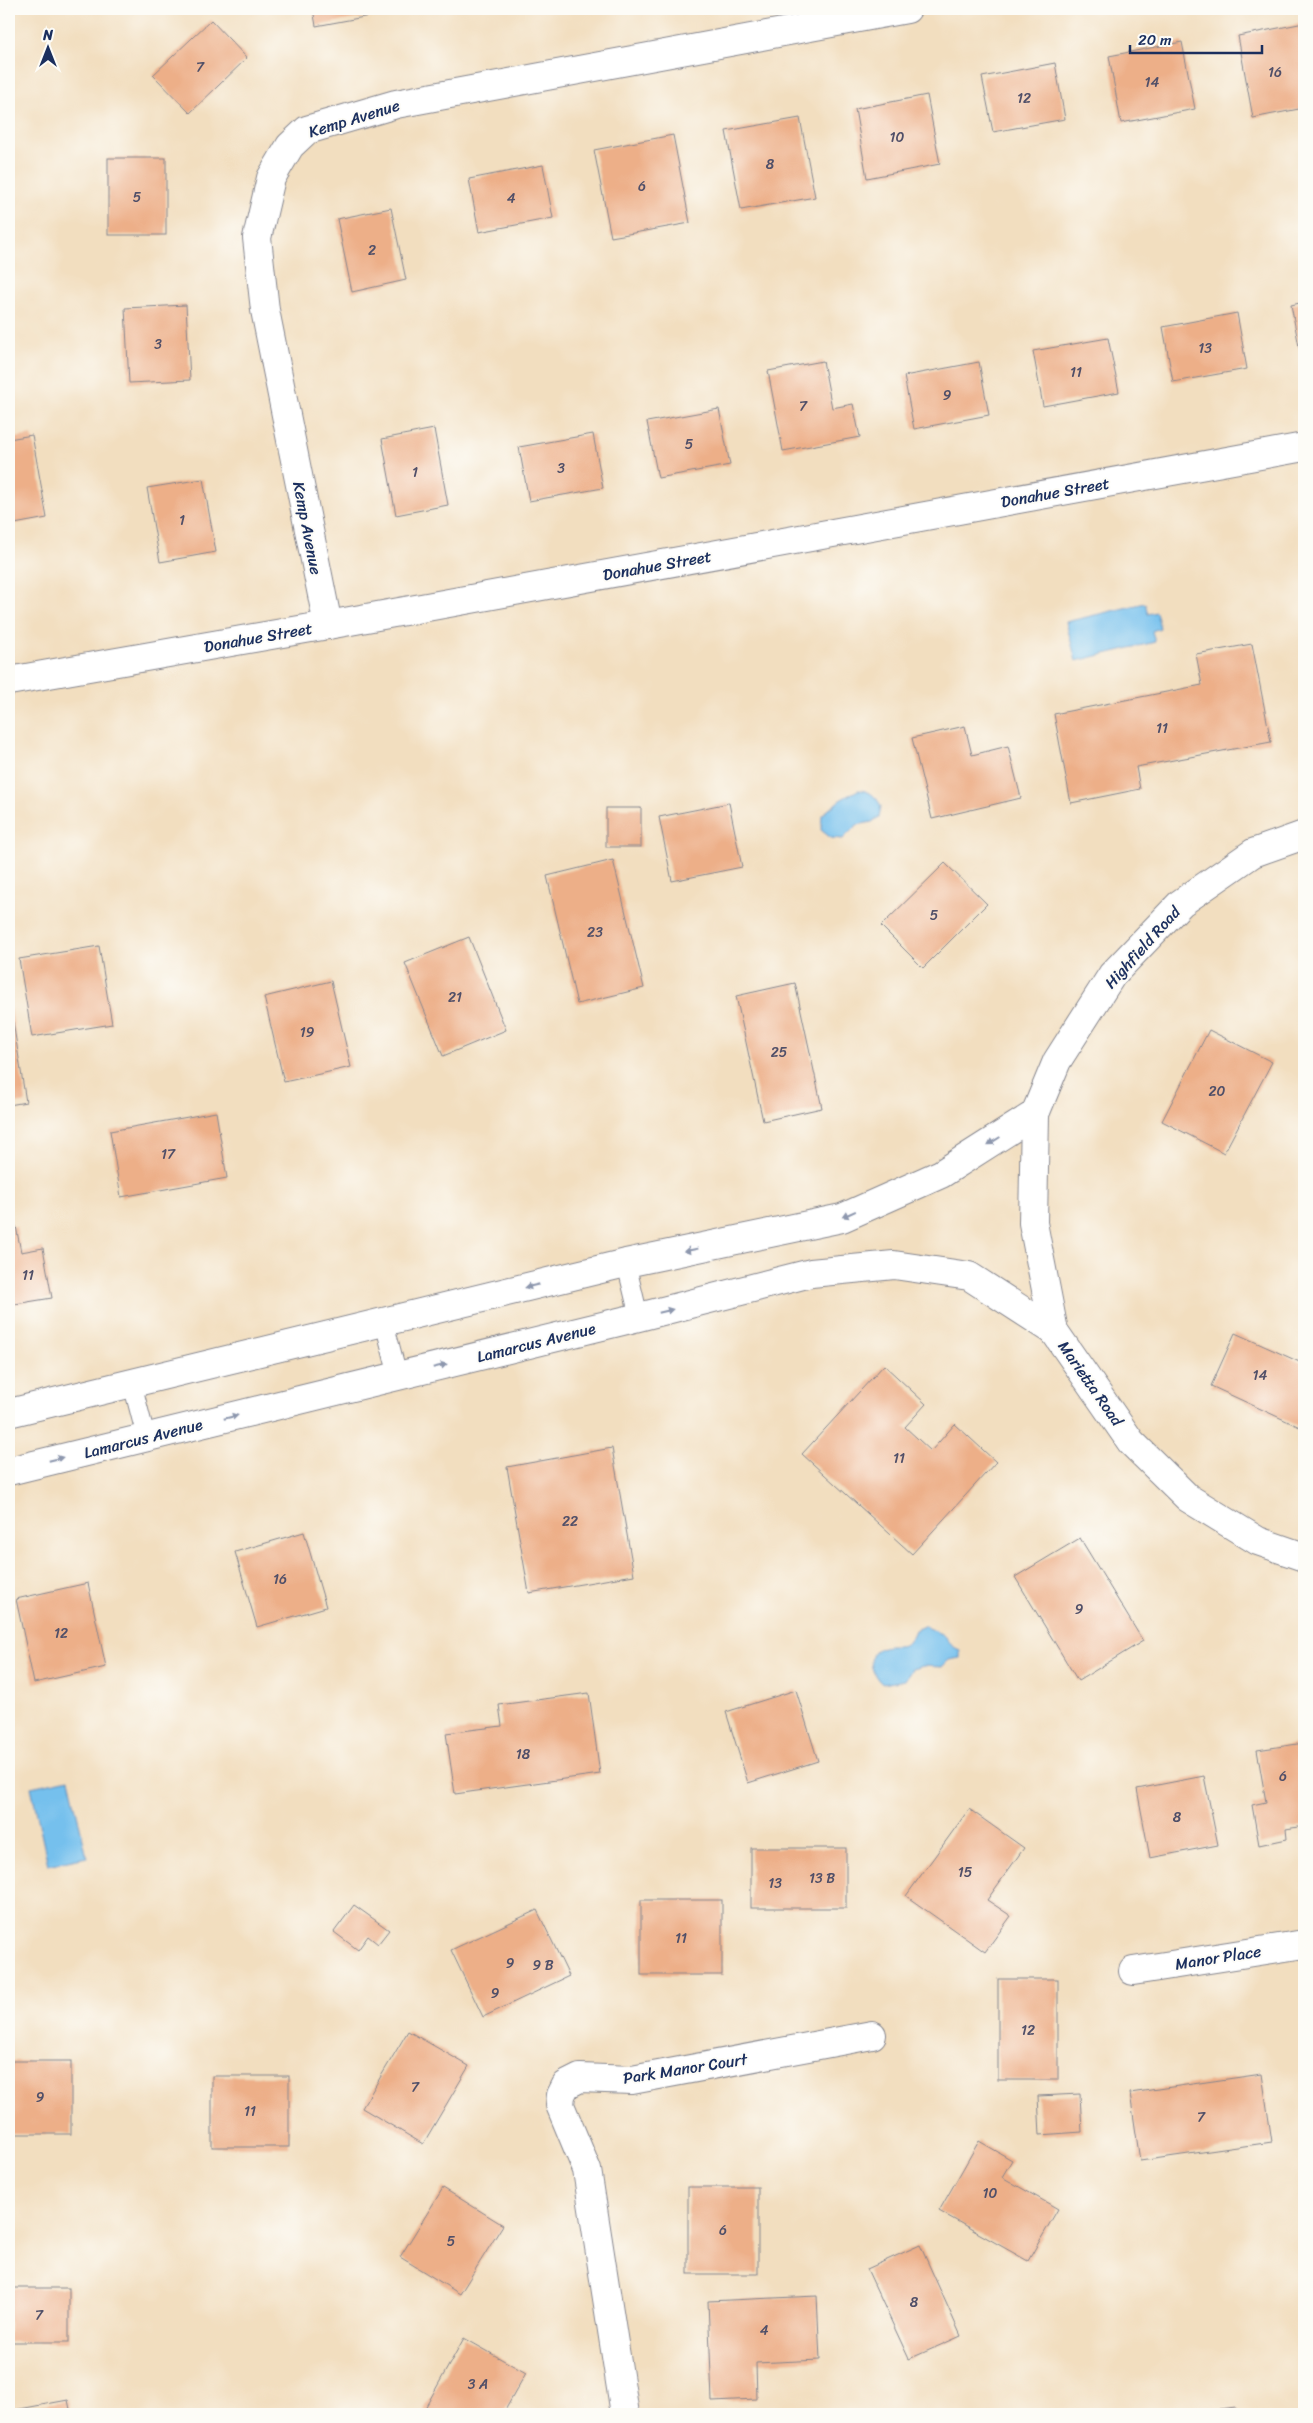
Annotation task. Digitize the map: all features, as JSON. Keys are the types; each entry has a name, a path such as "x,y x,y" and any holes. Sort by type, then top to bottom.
{"street":[{"name":"Kemp Avenue","path":"328,625 265,310 257,238 271,178 290,146 308,130 396,104 907,9"},
{"name":"Donahue Street","path":"9,681 328,625 1304,447"},
{"name":"Highfield Road","path":"1035,1114 1057,1061 1112,975 1181,903 1253,853 1304,835"},
{"path":"9,1413 626,1263 842,1218 941,1174 1035,1114"},
{"name":"Marietta Road","path":"1035,1114 1033,1223 1054,1330 1131,1442 1188,1498 1258,1541 1304,1557"},
{"name":"Lamarcus Avenue","path":"9,1471 811,1273 894,1265 969,1276 1054,1330"},
{"name":"Manor Place","path":"1133,1970 1304,1944"},
{"name":"Park Manor Court","path":"626,2414 587,2170 560,2105 561,2095 566,2085 580,2078 632,2080 872,2035"}],"lane":[{"path":"626,1263 639,1317"},
{"path":"384,1322 398,1376"},
{"path":"132,1383 146,1437"}],"water":[{"path":"1145,603 1148,614 1156,612 1160,628 1152,631 1155,642 1076,661 1066,622"},
{"path":"858,790 869,792 877,799 881,806 879,817 872,822 857,825 843,839 831,838 821,830 822,815 840,800"},
{"path":"926,1625 944,1636 953,1646 960,1650 960,1658 949,1660 942,1667 923,1666 912,1669 905,1680 883,1684 879,1681 873,1672 871,1660 875,1651 886,1646 904,1645 912,1637 915,1630"},
{"path":"69,1779 87,1857 48,1865 31,1787"}],"building":[{"path":"313,9 390,9 391,12 316,26"},
{"path":"211,20 247,58 190,113 153,75"},
{"path":"1304,23 1304,108 1253,118 1238,36"},
{"path":"1182,42 1195,109 1121,123 1109,56"},
{"path":"1055,63 1065,119 993,132 982,77"},
{"path":"927,95 940,164 867,178 855,109"},
{"path":"800,118 815,197 741,210 726,131"},
{"path":"673,135 690,223 611,237 594,150"},
{"path":"108,158 166,158 166,235 108,235"},
{"path":"543,165 553,218 479,232 469,179"},
{"path":"391,208 406,280 352,292 337,219"},
{"path":"1304,302 1304,356 1301,357 1291,305"},
{"path":"186,305 190,380 129,383 125,308"},
{"path":"1237,313 1247,369 1173,382 1163,327"},
{"path":"1108,338 1119,392 1043,406 1033,351"},
{"path":"823,361 832,408 853,404 860,437 783,451 768,371"},
{"path":"979,362 989,415 914,429 904,376"},
{"path":"719,409 730,465 658,478 647,422"},
{"path":"434,429 448,505 396,515 382,439"},
{"path":"593,434 603,488 529,501 519,447"},
{"path":"32,435 47,518 9,525 9,439"},
{"path":"203,479 216,552 160,562 147,488"},
{"path":"1252,644 1271,742 1136,767 1140,789 1071,803 1054,714 1202,685 1196,654"},
{"path":"965,726 972,755 1008,746 1021,798 932,819 912,738"},
{"path":"729,803 742,867 672,881 659,817"},
{"path":"606,808 641,808 641,847 606,847"},
{"path":"613,860 644,988 577,1004 547,876"},
{"path":"945,863 987,904 923,968 881,926"},
{"path":"469,937 506,1030 443,1056 405,963"},
{"path":"99,946 112,1024 32,1037 19,959"},
{"path":"331,981 351,1067 284,1082 264,997"},
{"path":"795,983 822,1108 763,1121 736,996"},
{"path":"9,1009 11,1009 26,1102 9,1105"},
{"path":"1209,1030 1272,1062 1224,1153 1162,1121"},
{"path":"216,1112 227,1178 121,1197 110,1131"},
{"path":"16,1226 21,1252 43,1248 52,1298 9,1305 9,1227"},
{"path":"1235,1333 1304,1364 1304,1429 1211,1386"},
{"path":"884,1365 926,1404 905,1427 931,1451 955,1424 996,1462 912,1554 802,1454"},
{"path":"612,1448 634,1575 529,1593 507,1467"},
{"path":"304,1532 326,1607 257,1627 235,1552"},
{"path":"1080,1538 1143,1641 1078,1681 1015,1577"},
{"path":"88,1583 106,1667 34,1683 16,1599"},
{"path":"796,1690 818,1761 748,1783 726,1712"},
{"path":"589,1693 600,1774 455,1794 446,1733 502,1726 499,1705"},
{"path":"1304,1743 1304,1826 1286,1829 1287,1839 1259,1845 1252,1805 1266,1802 1257,1750"},
{"path":"1204,1776 1218,1845 1150,1858 1137,1789"},
{"path":"969,1809 1024,1848 987,1900 1011,1916 985,1952 906,1896"},
{"path":"751,1848 846,1848 846,1908 751,1908"},
{"path":"641,1900 722,1900 722,1975 641,1975"},
{"path":"354,1905 389,1930 378,1944 368,1936 358,1950 334,1932"},
{"path":"537,1910 569,1976 483,2017 451,1950"},
{"path":"998,1979 1058,1979 1058,2080 998,2080"},
{"path":"408,2031 469,2066 423,2144 362,2108"},
{"path":"9,2061 71,2061 71,2134 9,2134"},
{"path":"1262,2074 1272,2142 1140,2161 1130,2093"},
{"path":"212,2076 289,2076 289,2147 212,2147"},
{"path":"1080,2094 1082,2132 1040,2135 1038,2096"},
{"path":"979,2141 1012,2160 1002,2177 1058,2209 1028,2261 939,2211"},
{"path":"688,2187 758,2187 758,2274 688,2274"},
{"path":"443,2188 503,2225 460,2294 400,2257"},
{"path":"920,2245 961,2336 909,2359 867,2269"},
{"path":"9,2288 69,2288 69,2342 9,2342"},
{"path":"817,2296 820,2360 756,2363 757,2399 712,2401 708,2301"},
{"path":"464,2338 526,2373 503,2414 432,2414 424,2410"},
{"path":"68,2400 71,2414 9,2414 9,2411"},
{"path":"1236,2408 1237,2414 1193,2414 1193,2413"}]}
